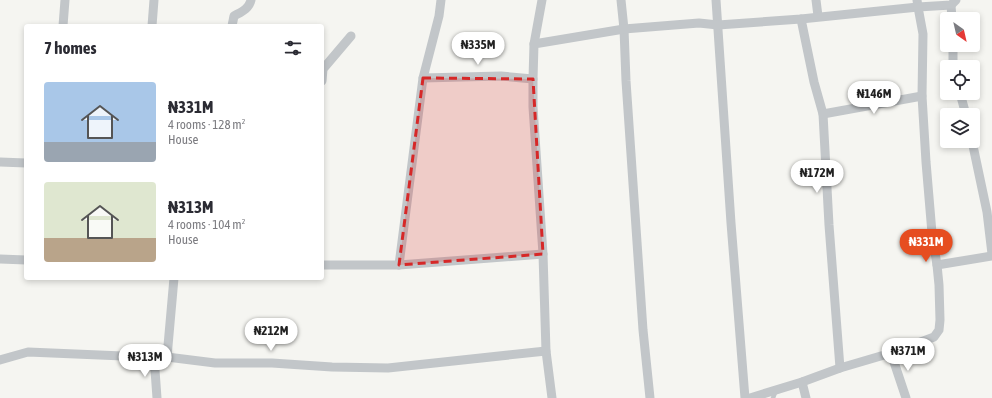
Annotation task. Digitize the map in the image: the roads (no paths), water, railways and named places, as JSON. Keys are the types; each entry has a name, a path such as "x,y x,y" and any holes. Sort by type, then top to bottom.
{"street":[{"path":"63,24 65,0"},
{"path":"152,24 154,0"},
{"path":"232,24 234,16 246,9 251,0"},
{"path":"399,265 423,78 439,16 441,0"},
{"path":"542,0 534,44 534,128 543,254 546,351 552,398"},
{"path":"621,0 643,330 650,398"},
{"path":"716,0 745,398"},
{"path":"816,0 818,16"},
{"path":"534,44 624,29 699,24 718,25 801,19 918,3 954,3"},
{"path":"750,398 775,394 840,368 891,353 934,337 939,330 937,264 929,201 922,96 923,34 918,3"},
{"path":"801,19 814,82 823,114 829,225 840,368"},
{"path":"324,68 351,36"},
{"path":"423,78 501,76 533,79"},
{"path":"823,114 922,96"},
{"path":"937,264 992,255 988,212 974,148"},
{"path":"0,162 24,163"},
{"path":"324,265 399,265 543,254"},
{"path":"0,259 24,260"},
{"path":"168,357 174,280"},
{"path":"0,360 28,352 154,356 215,363 272,363 332,368 388,368 546,351"},
{"path":"891,353 906,398"},
{"path":"154,356 157,398"},
{"path":"802,382 806,398"}]}
